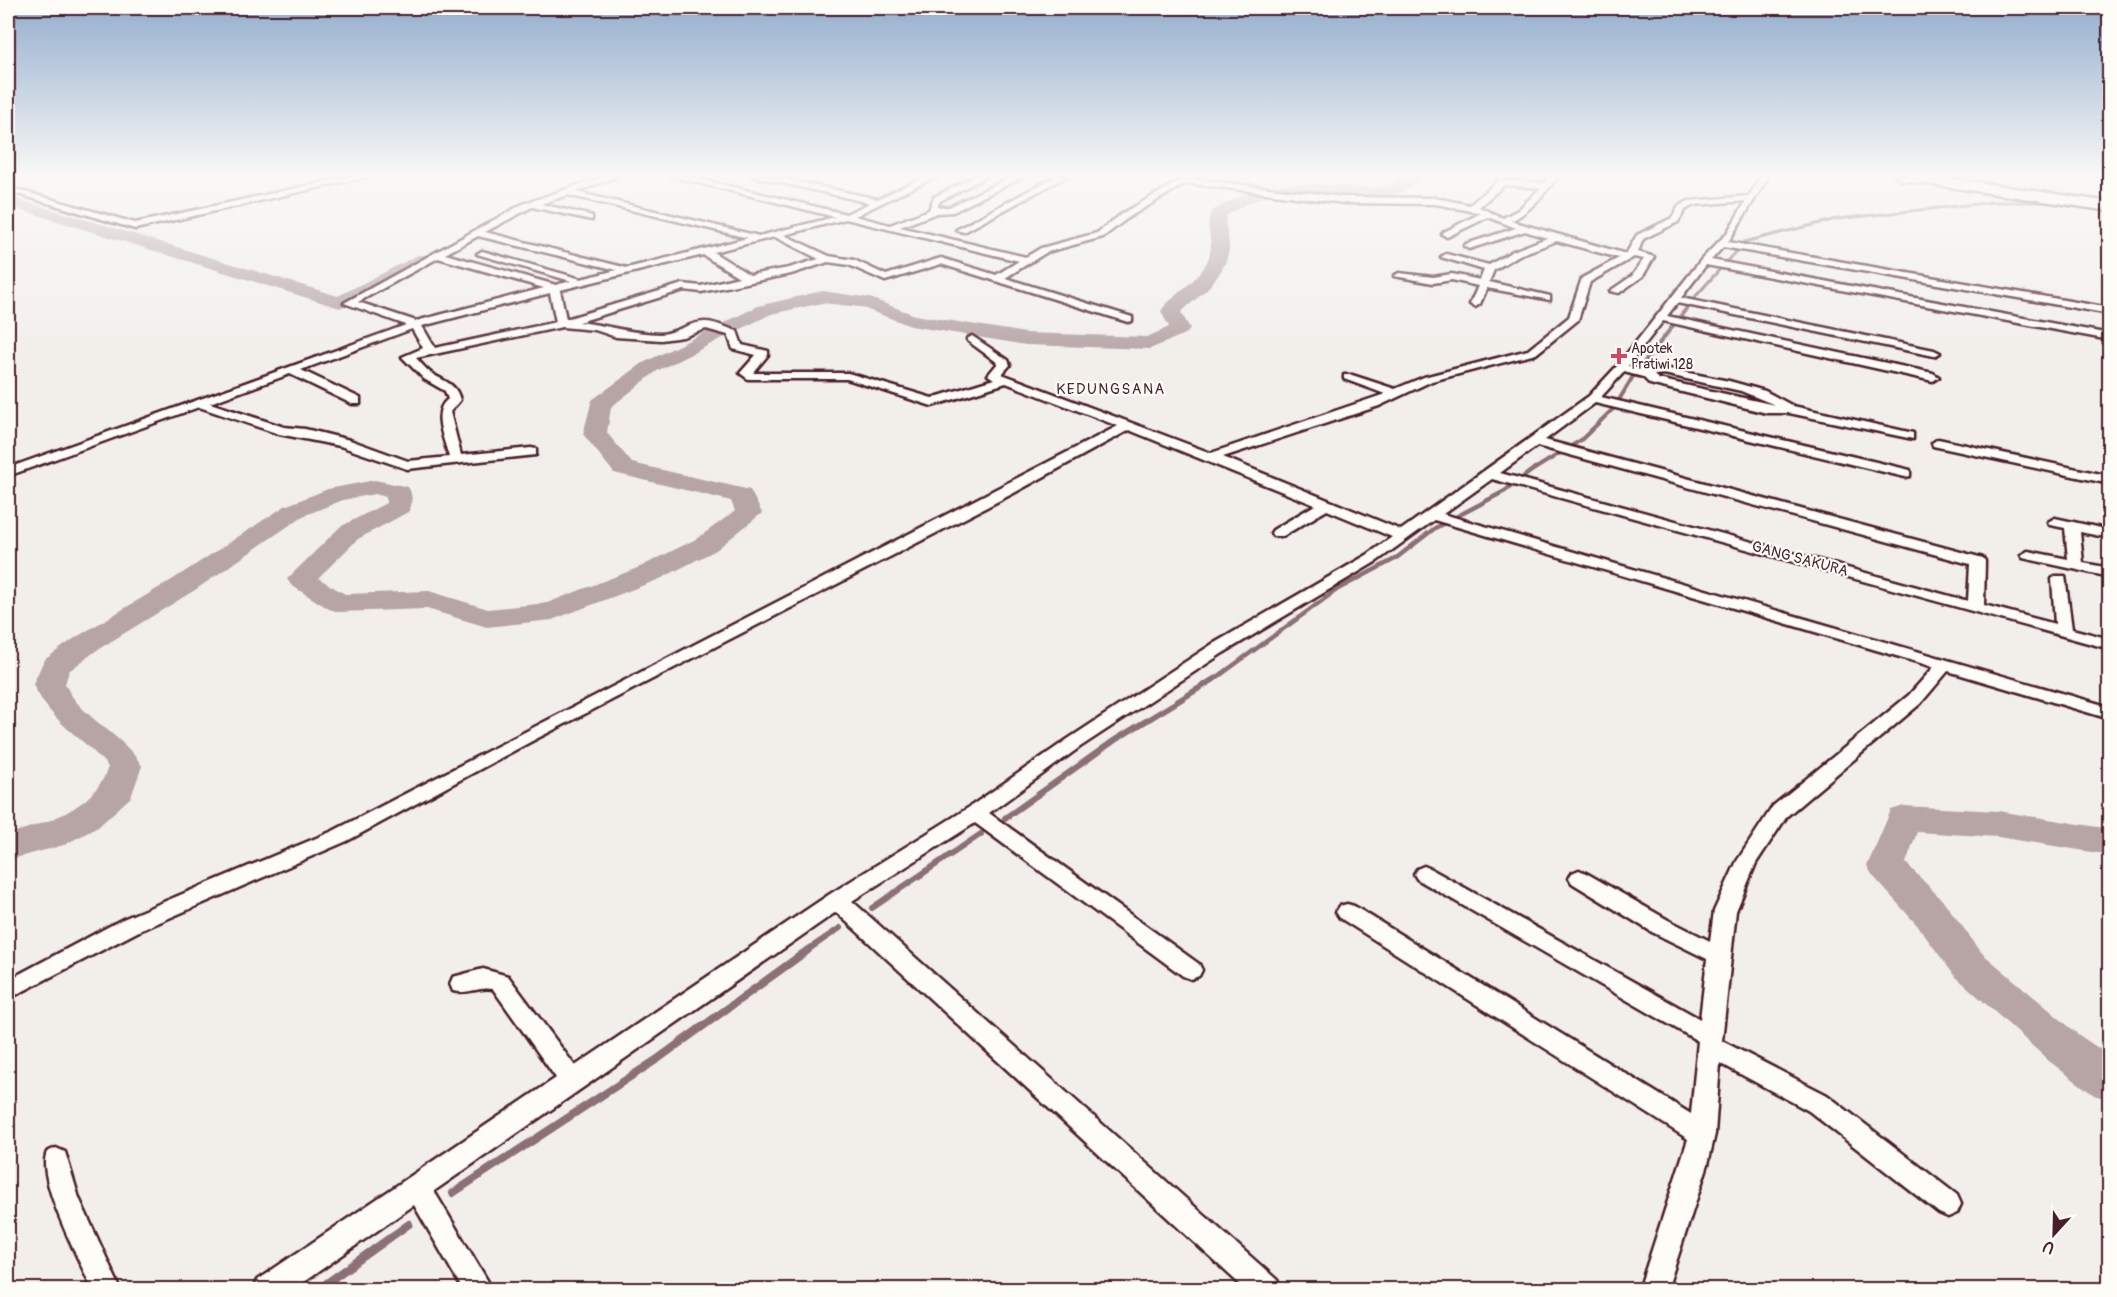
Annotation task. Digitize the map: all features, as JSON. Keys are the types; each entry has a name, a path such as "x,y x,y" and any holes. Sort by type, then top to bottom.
{"street":[{"path":"429,350 415,324 349,303 471,237"},
{"path":"492,237 627,270"},
{"path":"753,237 759,238"},
{"path":"8,472 415,324 765,237"},
{"path":"781,237 826,259 851,262 885,278 941,261 1128,319"},
{"path":"931,237 1027,260"},
{"path":"997,279 1044,250 1094,237"},
{"path":"1469,246 1499,237"},
{"path":"1552,237 1630,255 1649,257 1646,267 1638,276 1615,291"},
{"path":"1211,457 1397,394 1428,379 1486,366 1542,347 1574,318 1586,280 1630,255 1637,240 1644,237"},
{"path":"267,1290 837,900 975,813 1074,743 1217,649 1372,558 1402,536 1442,518 1498,476 1534,441 1635,372 1667,319 1686,303 1708,263 1729,237"},
{"path":"1475,304 1490,268 1516,253 1556,238"},
{"path":"1725,244 1832,268 1885,272 2107,311 2105,325"},
{"path":"705,251 748,278"},
{"path":"482,254 581,281"},
{"path":"437,255 554,288"},
{"path":"1446,257 1490,268"},
{"path":"456,460 445,415 445,407 454,400 453,394 442,380 430,377 408,357 429,350 446,351 562,324 683,287 701,289 791,271 826,259"},
{"path":"1708,263 2109,337"},
{"path":"1881,284 1885,272"},
{"path":"1399,276 1433,280 1451,277 1546,297"},
{"path":"1931,293 1934,281"},
{"path":"554,288 562,324"},
{"path":"1989,303 1992,291"},
{"path":"2043,313 2046,300"},
{"path":"1686,303 1934,353"},
{"path":"1667,319 1933,377"},
{"path":"562,324 597,327 616,334 661,337 679,335 701,326 711,326 731,332 737,347 765,354 746,373 750,376 848,376 909,397 932,402 951,398 1006,379"},
{"path":"972,339 1003,361 1004,365 994,375 1211,457 1402,536"},
{"path":"289,369 356,400"},
{"path":"1635,372 1664,371 1751,392 1774,399 1790,409 1909,436"},
{"path":"1348,377 1397,394"},
{"path":"1593,399 1905,473"},
{"path":"198,403 282,431 305,433 345,443 403,464 531,452"},
{"path":"8,990 131,925 340,836 1128,426"},
{"path":"1534,441 1978,561 1976,608"},
{"path":"1938,443 2109,480"},
{"name":"GANG SAKURA","path":"1498,476 2109,644"},
{"path":"1278,533 1325,505"},
{"path":"1442,518 1944,666 2109,712"},
{"path":"2055,522 2109,534"},
{"path":"2072,526 2076,565"},
{"path":"2028,555 2109,573"},
{"path":"2060,579 2064,632"},
{"path":"1653,1290 1695,1164 1702,1134 1709,1041 1725,911 1747,861 1780,811 1915,699 1944,666"},
{"path":"975,813 1191,970"},
{"path":"1424,874 1818,1103 1948,1204"},
{"path":"1579,878 1660,926 1719,955"},
{"path":"837,900 1267,1290"},
{"path":"1347,912 1702,1134"},
{"path":"461,984 483,978 500,982 573,1082"},
{"path":"56,1160 66,1200 107,1290"},
{"path":"417,1186 479,1290"}],"waterway":[{"path":"125,237 340,302 424,259"},
{"path":"8,847 51,836 85,818 119,789 125,766 106,744 59,704 49,684 55,667 86,644 185,584 294,511 337,494 375,487 399,492 399,507 349,533 301,579 339,603 429,600 487,618 552,611 650,573 707,544 749,513 741,495 683,484 623,468 595,434 600,405 650,367 765,310 822,297 863,302 911,320 1026,339 1150,343 1180,329 1171,311 1201,284 1213,268 1220,250 1219,237"},
{"path":"1688,305 1744,242 1766,237"},
{"path":"1619,400 1632,378 1690,304"},
{"path":"1533,470 1581,440 1614,408"},
{"path":"1212,681 1338,589 1395,559 1435,528 1505,491 1535,468"},
{"path":"1005,818 1115,740 1214,679"},
{"path":"2110,842 1998,824 1904,819 1886,866 1931,914 1968,964 2064,1048 2110,1081"},
{"path":"872,908 981,834"},
{"path":"806,951 840,928"},
{"path":"453,1193 659,1058 808,950"},
{"path":"317,1290 409,1224"}],"place":[{"name":"Apotek Pratiwi 128","path":"1619,356"}],"district":[{"name":"KEDUNGSANA","path":"1111,389"}]}
